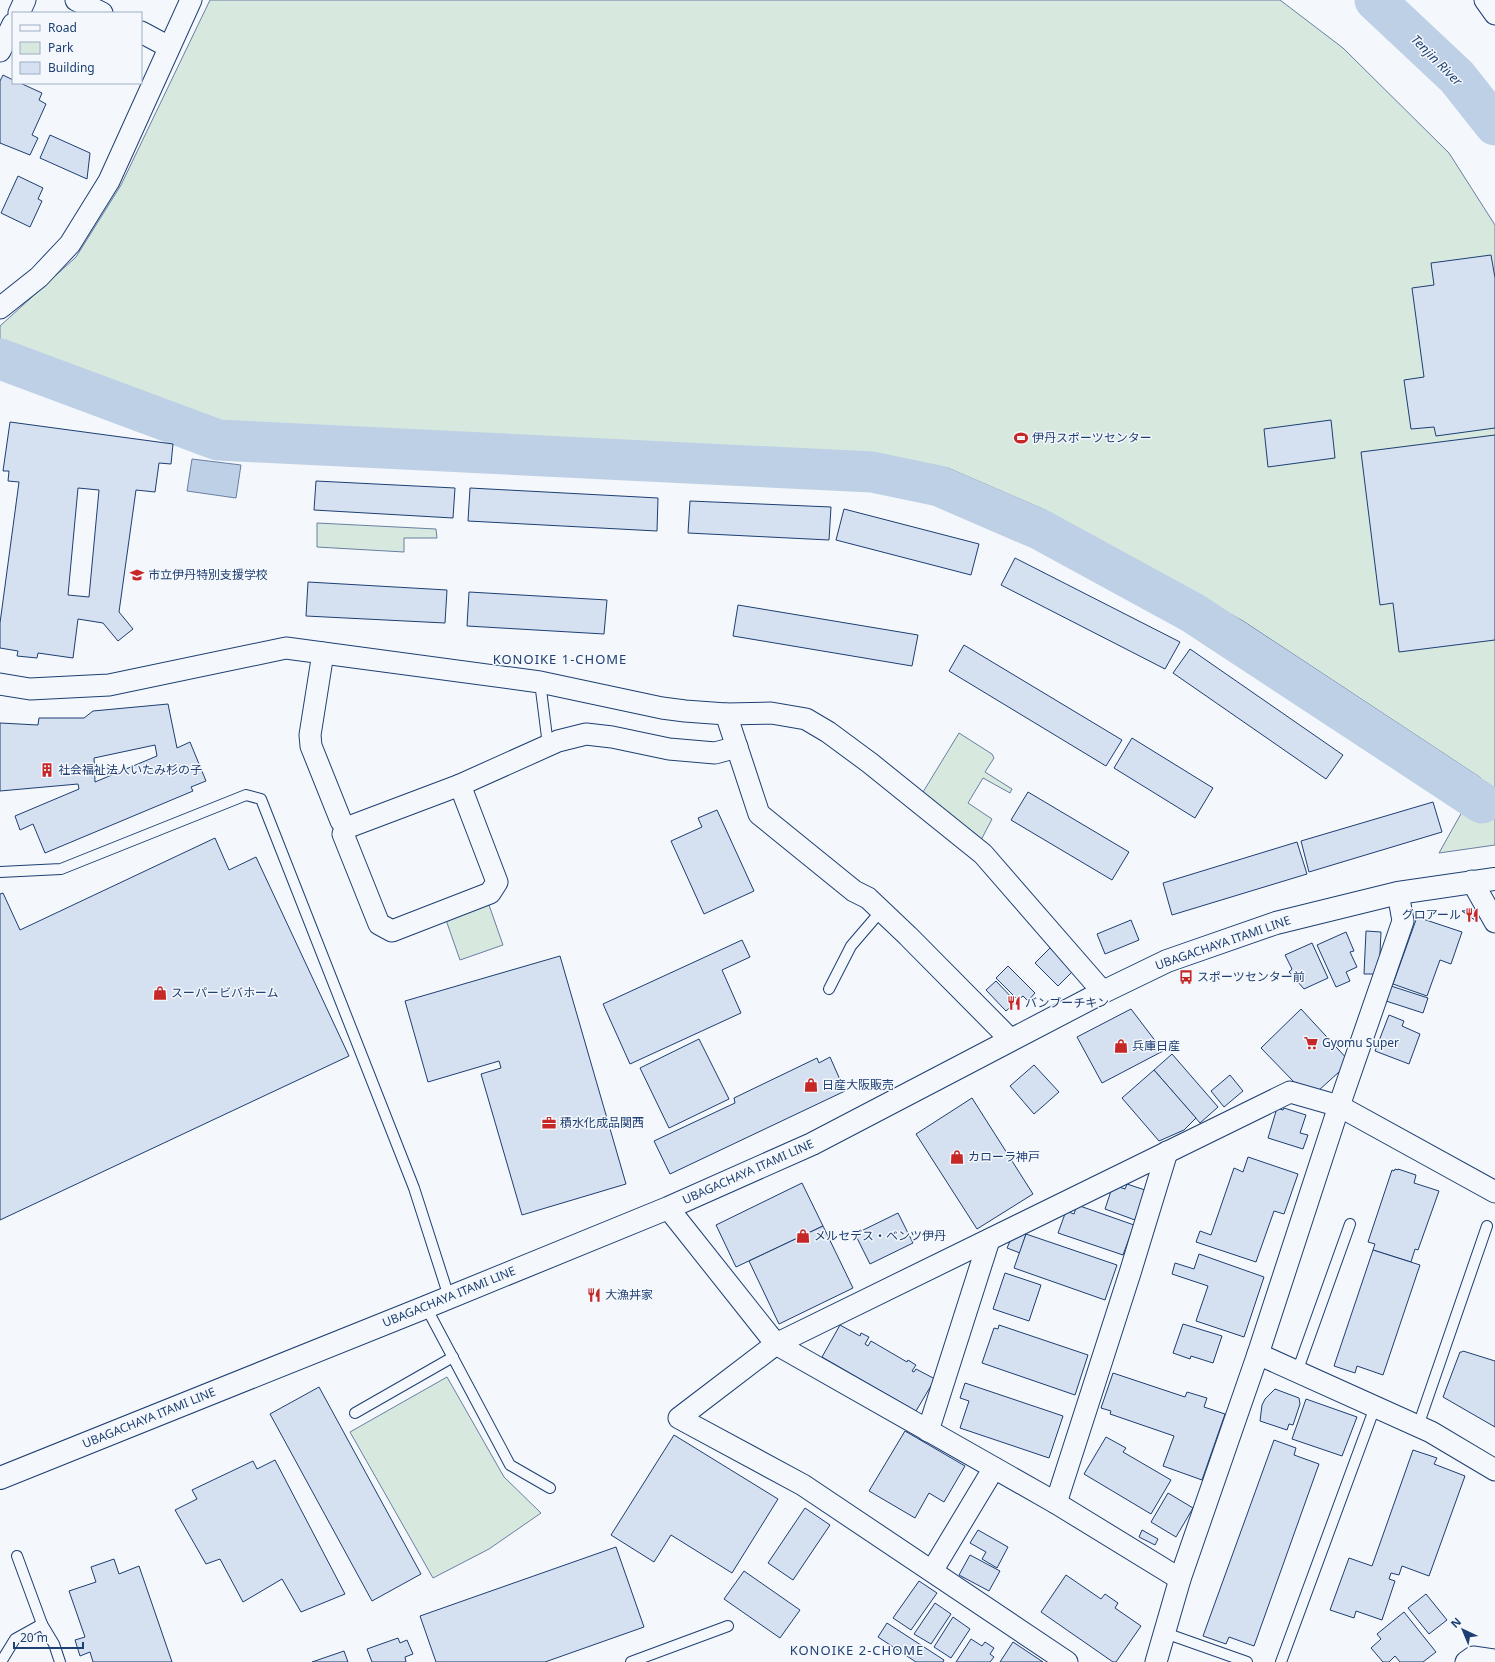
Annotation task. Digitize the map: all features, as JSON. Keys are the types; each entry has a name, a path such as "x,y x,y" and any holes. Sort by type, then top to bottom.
{"main road":[{"name":"UBAGACHAYA ITAMI LINE","path":"0,1478 668,1208 812,1144 1103,992 1167,961 1276,923 1398,893 1472,881 1495,879"}],"street":[{"path":"19,12 25,0"},
{"path":"76,0 100,12"},
{"path":"0,308 40,277 70,244 109,181 191,0"},
{"path":"1485,0 1495,14"},
{"path":"0,51 12,26"},
{"path":"142,32 169,46"},
{"path":"0,684 30,688 109,685 286,648 540,682 662,708 726,714 771,713 806,718 870,762 983,854 1103,992"},
{"path":"322,653 310,735 310,746 341,821 346,828"},
{"path":"726,714 759,814 854,891 868,898 1011,1040"},
{"path":"460,785 497,882 490,893 392,931 379,924 343,834 346,828 460,785 558,741 586,734 612,737 677,749 714,752 737,748"},
{"path":"1472,881 1495,922"},
{"path":"1156,1662 1180,1579 1258,1354 1339,1106 1403,920 1398,893"},
{"path":"1065,1661 803,1485 679,1418 776,1344 1290,1092 1339,1106 1495,1192"},
{"path":"1056,1503 1168,1152"},
{"path":"668,1208 776,1344 1056,1503 1180,1579"},
{"path":"928,1431 989,1240"},
{"path":"1258,1354 1431,1432 1495,1470"},
{"path":"932,1571 994,1468"},
{"path":"1466,1662 1472,1657 1495,1660"}],"lane":[{"path":"540,682 548,745"},
{"path":"0,872 61,869 246,795 261,799 414,1188 449,1297"},
{"path":"829,989 851,946 882,911"},
{"path":"1297,1372 1350,1224"},
{"path":"1418,1426 1487,1226"},
{"path":"426,1307 510,1465 550,1488"},
{"path":"355,1413 452,1357"},
{"path":"1281,1662 1375,1407"},
{"path":"17,1556 42,1624 54,1644 60,1662"},
{"path":"2,1662 15,1639 42,1624"},
{"path":"631,1662 728,1626"},
{"path":"1165,1633 1247,1662"}],"green space":[{"name":"伊丹スポーツセンター","path":"210,0 1280,0 1343,48 1449,153 1495,225 1495,845 1439,853 1481,778 1243,621 1045,510 948,468 874,454 221,423 0,341 0,326 76,257 121,185"},
{"path":"317,523 436,529 437,538 404,538 404,552 317,547"},
{"path":"959,733 992,754 994,758 985,772 1012,789 1010,793 983,778 968,803 992,819 980,842 920,797"},
{"path":"489,905 503,945 460,960 446,920"},
{"path":"447,1377 504,1477 541,1513 489,1549 433,1578 350,1432"}],"water":[{"path":"192,459 241,465 236,498 187,491"}],"building":[{"path":"3,75 12,80 12,84 22,84 42,93 39,100 46,104 32,135 38,138 30,155 0,143 0,81"},
{"path":"50,135 90,153 87,179 40,158"},
{"path":"18,176 43,188 38,199 42,201 30,227 1,213"},
{"path":"1491,255 1495,278 1495,428 1436,436 1434,427 1411,429 1404,380 1424,377 1412,288 1434,285 1431,263"},
{"path":"1331,420 1335,458 1268,467 1264,429"},
{"path":"10,422 173,444 171,464 159,463 155,492 136,490 119,612 133,629 118,641 103,623 78,619 73,658 38,653 37,658 17,656 18,651 0,648 0,623 19,482 8,481 9,471 3,471","holes":["78,488 99,490 89,597 68,595"]},
{"path":"1495,435 1495,640 1399,652 1393,603 1380,605 1361,452"},
{"path":"316,481 455,488 453,518 314,510"},
{"path":"470,488 658,498 657,531 468,521"},
{"path":"690,501 831,507 829,540 688,533"},
{"path":"844,509 979,544 971,575 836,540"},
{"path":"1015,558 1180,642 1165,669 1001,585"},
{"path":"308,582 447,590 445,623 306,616"},
{"path":"469,592 607,600 604,634 467,626"},
{"path":"738,605 918,635 912,666 733,636"},
{"path":"964,645 1122,740 1106,766 949,671"},
{"path":"1190,649 1343,755 1326,779 1173,673"},
{"name":"社会福祉法人いたみ杉の子","path":"168,704 177,748 190,742 206,781 191,787 193,791 45,853 33,824 20,830 15,816 79,789 78,784 0,791 0,723 38,725 39,718 84,718 93,711","holes":["155,745 157,756 95,782 94,758"]},
{"path":"1132,738 1213,788 1195,818 1114,768"},
{"path":"1028,792 1129,852 1112,880 1011,820"},
{"path":"1433,802 1442,832 1309,872 1301,841"},
{"path":"717,810 754,891 704,914 671,841 702,827 698,818"},
{"name":"スーパービバホーム","path":"215,838 229,870 256,857 349,1056 0,1220 0,894 3,893 20,930"},
{"path":"1297,842 1307,874 1172,915 1163,883"},
{"name":"グロアール","path":"1473,910 1479,919 1476,921 1462,911"},
{"path":"1417,917 1462,932 1451,964 1440,960 1427,996 1393,984"},
{"path":"1131,920 1139,940 1105,954 1097,934"},
{"path":"1366,931 1381,932 1379,974 1364,974"},
{"path":"1346,932 1354,951 1350,952 1357,967 1346,972 1350,981 1336,987 1317,945"},
{"path":"742,940 750,957 722,970 741,1013 630,1064 603,1004"},
{"path":"1312,943 1328,978 1304,989 1289,972 1292,969 1285,955"},
{"path":"1051,947 1074,970 1058,986 1035,963"},
{"path":"560,956 626,1184 522,1215 481,1074 501,1068 499,1061 428,1082 405,1001"},
{"path":"1008,966 1035,993 1028,1001 1023,996 1018,1000 996,978"},
{"path":"996,981 1016,1002 1006,1011 986,990"},
{"path":"1391,986 1428,998 1423,1013 1386,1001"},
{"path":"1131,1009 1163,1051 1102,1083 1077,1037"},
{"path":"1301,1009 1350,1062 1318,1091 1294,1082 1261,1048"},
{"path":"1389,1015 1404,1021 1402,1026 1420,1034 1409,1064 1375,1051"},
{"path":"699,1039 729,1099 669,1128 640,1068"},
{"path":"1172,1054 1218,1107 1200,1123 1154,1070"},
{"path":"830,1057 845,1091 670,1174 654,1141 735,1103 734,1098 817,1058 819,1063"},
{"path":"1034,1065 1059,1092 1034,1114 1010,1086"},
{"path":"1154,1070 1196,1118 1184,1130 1159,1141 1122,1098"},
{"path":"1230,1075 1243,1091 1224,1107 1211,1091"},
{"path":"972,1098 1033,1194 977,1229 916,1134"},
{"path":"1277,1108 1283,1110 1284,1108 1306,1115 1300,1133 1308,1135 1303,1149 1268,1138"},
{"path":"1248,1157 1298,1174 1284,1214 1274,1211 1256,1262 1196,1242 1200,1231 1211,1235 1234,1168 1243,1172"},
{"path":"1395,1169 1416,1175 1414,1183 1439,1191 1418,1250 1415,1249 1411,1262 1373,1250 1375,1244 1368,1242 1392,1170 1394,1171"},
{"path":"802,1183 823,1226 736,1267 716,1225"},
{"path":"1127,1184 1145,1190 1135,1220 1105,1209 1113,1185 1125,1189"},
{"path":"1077,1205 1134,1225 1123,1255 1058,1233 1066,1211 1074,1214"},
{"path":"898,1213 913,1243 870,1264 855,1234"},
{"path":"823,1226 853,1288 779,1324 749,1261"},
{"path":"1021,1232 1026,1234 1020,1253 1007,1248 1011,1239"},
{"path":"1026,1234 1117,1265 1105,1300 1014,1268"},
{"path":"1373,1250 1420,1265 1383,1375 1357,1366 1355,1373 1334,1366"},
{"path":"1199,1254 1264,1277 1244,1337 1196,1321 1208,1286 1172,1274 1175,1263 1194,1269"},
{"path":"1005,1273 1041,1285 1029,1321 993,1309"},
{"path":"1183,1324 1222,1336 1213,1363 1191,1356 1190,1359 1173,1353"},
{"path":"840,1325 860,1336 861,1333 869,1337 865,1344 868,1346 871,1341 907,1362 908,1360 916,1365 912,1371 914,1372 916,1369 935,1379 916,1411 822,1357"},
{"path":"999,1325 1088,1355 1075,1395 982,1363 994,1328 998,1329"},
{"path":"1463,1351 1495,1361 1495,1427 1443,1397 1460,1352"},
{"path":"1113,1373 1185,1397 1187,1392 1207,1398 1204,1407 1225,1414 1202,1480 1163,1466 1174,1436 1110,1414 1111,1411 1101,1408"},
{"path":"965,1383 1063,1416 1049,1458 960,1428 969,1401 960,1398"},
{"path":"319,1387 421,1574 372,1601 270,1414"},
{"path":"1275,1389 1299,1398 1300,1404 1293,1425 1289,1424 1287,1430 1260,1421 1262,1405 1265,1399"},
{"path":"1306,1399 1357,1417 1342,1456 1292,1439"},
{"path":"905,1431 965,1466 944,1502 929,1493 915,1518 869,1491"},
{"path":"674,1435 778,1499 732,1573 671,1535 654,1562 611,1535"},
{"path":"1106,1437 1126,1448 1123,1452 1171,1480 1151,1514 1084,1474"},
{"path":"1274,1440 1296,1448 1294,1455 1319,1464 1254,1646 1229,1637 1226,1644 1203,1636"},
{"path":"1413,1450 1437,1458 1434,1464 1465,1476 1429,1576 1402,1566 1399,1575 1391,1573 1389,1579 1395,1581 1382,1620 1356,1611 1354,1618 1330,1610 1349,1558 1372,1566"},
{"path":"275,1460 345,1594 301,1612 282,1579 243,1602 220,1559 206,1564 175,1510 197,1499 192,1490 253,1461 257,1469"},
{"path":"1168,1493 1193,1508 1176,1537 1151,1522"},
{"path":"805,1508 830,1525 793,1580 768,1563"},
{"path":"978,1530 1008,1547 997,1568 982,1559 986,1552 970,1543"},
{"path":"1142,1530 1158,1539 1155,1545 1139,1537"},
{"path":"616,1547 644,1627 545,1662 436,1662 420,1616"},
{"path":"970,1555 1000,1571 989,1591 959,1575"},
{"path":"114,1559 119,1574 139,1566 172,1662 93,1662 90,1652 80,1656 75,1640 85,1637 69,1591 96,1582 91,1567"},
{"path":"744,1571 800,1610 780,1638 724,1599"},
{"path":"1066,1575 1101,1599 1105,1594 1118,1603 1115,1608 1141,1626 1116,1662 1113,1662 1041,1612"},
{"path":"919,1581 937,1593 911,1630 893,1618"},
{"path":"1426,1594 1447,1620 1429,1634 1408,1608"},
{"path":"935,1603 951,1614 931,1644 914,1634"},
{"path":"1404,1612 1436,1652 1423,1662 1400,1662 1395,1656 1389,1662 1383,1662 1371,1648 1381,1639 1377,1634"},
{"path":"953,1617 970,1629 951,1658 934,1647"},
{"path":"887,1623 944,1660 943,1662 916,1662 878,1637"},
{"path":"398,1638 400,1643 407,1640 413,1654 405,1657 406,1662 372,1662 367,1649"},
{"path":"971,1639 982,1646 985,1642 994,1648 990,1654 994,1657 990,1662 956,1662"},
{"path":"1013,1642 1043,1662 1000,1662"},
{"path":"344,1651 348,1662 312,1662"}],"waterway":[{"name":"Tenjin River","path":"1375,0 1457,77 1495,125"},
{"path":"0,359 218,440 872,472 939,486 1041,530 1193,613 1482,803"}],"place":[{"name":"伊丹スポーツセンター","path":"1021,438"},
{"name":"市立伊丹特別支援学校","path":"137,575"},
{"name":"社会福祉法人いたみ杉の子","path":"47,770"},
{"name":"グロアール","path":"1472,915"},
{"name":"スポーツセンター前","path":"1186,977"},
{"name":"スーパービバホーム","path":"160,993"},
{"name":"バンブーチキン","path":"1014,1003"},
{"name":"Gyomu Super","path":"1311,1043"},
{"name":"兵庫日産","path":"1121,1046"},
{"name":"日産大阪販売","path":"811,1085"},
{"name":"積水化成品関西","path":"549,1123"},
{"name":"カローラ神戸","path":"957,1157"},
{"name":"メルセデス・ベンツ伊丹","path":"803,1236"},
{"name":"大漁丼家","path":"594,1295"}],"district":[{"name":"KONOIKE 1-CHOME","path":"560,659"},
{"name":"KONOIKE 2-CHOME","path":"857,1650"}]}
